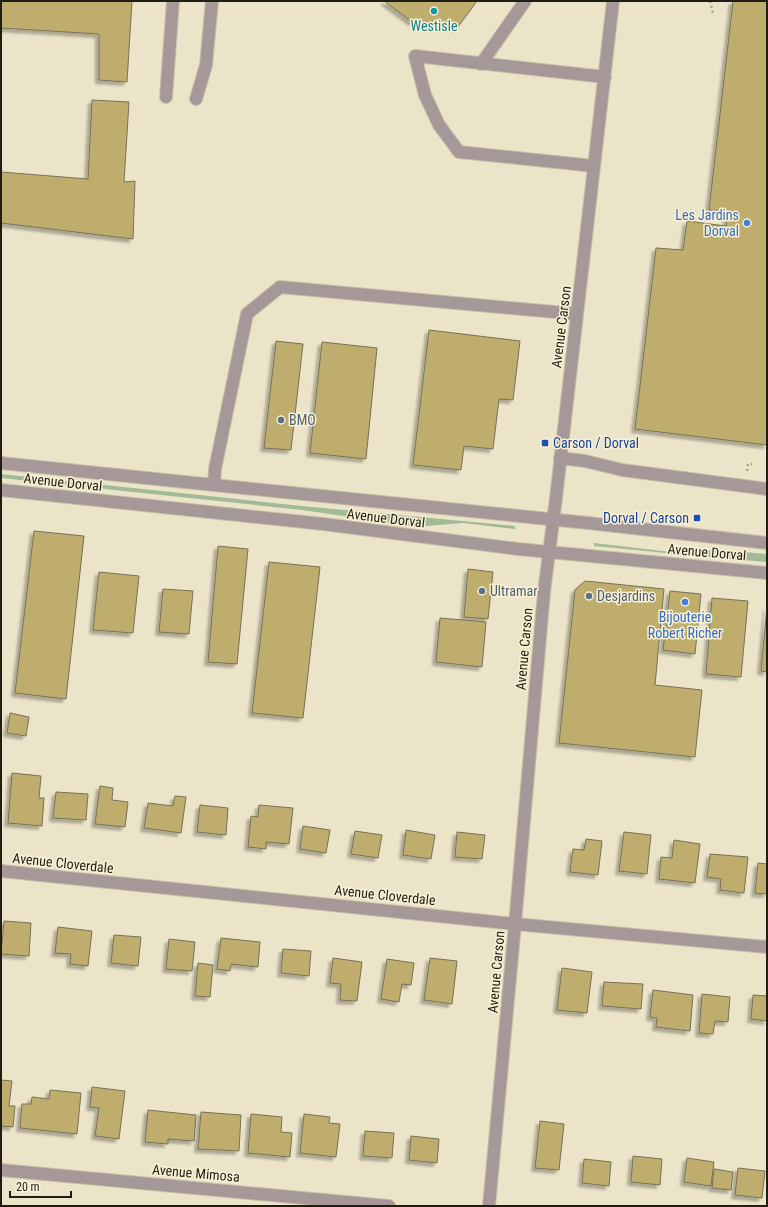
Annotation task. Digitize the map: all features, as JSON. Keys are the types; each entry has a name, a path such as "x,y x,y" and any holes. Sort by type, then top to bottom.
{"street":[{"path":"166,97 173,1"},
{"path":"196,99 206,65 212,1"},
{"path":"481,64 525,1"},
{"name":"Avenue Carson","path":"489,1206 544,597 613,1"},
{"path":"594,166 460,152 439,126 425,95 415,56 604,77"},
{"path":"214,486 215,469 247,314 280,287 577,314"},
{"path":"560,458 584,461 622,470 767,488"},
{"name":"Avenue Dorval","path":"1,463 214,486 588,523 767,543"},
{"name":"Avenue Dorval","path":"1,490 315,524 550,552 767,572"},
{"name":"Avenue Cloverdale","path":"1,871 515,924 767,947"},
{"name":"Avenue Mimosa","path":"1,1170 389,1206"}],"path":[{"path":"710,1 713,13"}],"green space":[{"path":"1,474 302,506 515,526 515,529 463,523 413,526 302,510 1,478"},
{"path":"594,543 671,552 717,550 767,554 767,562 594,546"}],"building":[{"path":"1,1 132,1 127,82 99,80 99,34 1,28"},
{"name":"Westisle","path":"384,1 477,1 457,28 411,21"},
{"name":"Les Jardins Dorval","path":"733,1 767,1 767,445 635,429 656,248 683,250 687,221 726,226 728,212 709,210"},
{"path":"92,100 129,102 124,182 135,181 133,239 1,223 1,172 88,179"},
{"path":"429,330 520,341 513,400 499,399 493,449 464,446 461,470 413,465"},
{"path":"276,341 303,344 291,450 264,448"},
{"path":"322,342 377,348 366,459 310,453"},
{"path":"34,531 84,536 66,699 15,693"},
{"path":"218,546 248,549 237,664 208,662"},
{"path":"269,562 320,567 303,718 252,713"},
{"path":"468,569 493,572 488,619 464,617"},
{"path":"99,572 139,576 133,633 93,630"},
{"path":"585,581 664,589 655,685 702,690 695,757 559,743 575,590"},
{"path":"163,589 193,591 189,634 159,632"},
{"path":"670,591 701,594 695,654 663,650"},
{"path":"712,598 748,601 741,677 706,674"},
{"path":"767,607 767,672 761,671"},
{"path":"440,618 486,622 482,667 436,662"},
{"path":"10,713 29,717 26,736 7,733"},
{"path":"12,773 41,776 39,798 44,798 42,826 8,823"},
{"path":"100,786 113,788 112,800 128,802 125,827 95,824"},
{"path":"56,792 88,794 86,820 53,818"},
{"path":"175,796 186,797 181,833 144,828 148,803 173,806"},
{"path":"200,805 228,808 226,835 197,832"},
{"path":"259,805 293,808 289,844 266,842 266,849 248,847 251,816 258,817"},
{"path":"303,826 330,830 326,853 300,849"},
{"path":"406,830 435,835 431,859 403,855"},
{"path":"355,831 382,835 378,858 351,854"},
{"path":"457,832 485,835 482,859 455,857"},
{"path":"624,832 651,835 647,874 619,871"},
{"path":"586,839 602,841 598,875 570,872 573,849 584,850"},
{"path":"674,840 700,844 695,883 659,879 661,857 672,858"},
{"path":"710,854 748,857 744,893 720,890 721,879 707,877"},
{"path":"758,863 767,864 767,894 755,893"},
{"path":"4,921 31,923 29,956 1,954"},
{"path":"58,927 92,931 88,966 70,964 71,954 55,953"},
{"path":"114,935 141,937 138,966 111,963"},
{"path":"221,938 260,942 258,967 231,964 230,971 217,969"},
{"path":"169,939 195,942 192,971 166,969"},
{"path":"283,949 311,951 309,976 281,973"},
{"path":"333,958 362,962 357,1001 340,1000 341,984 330,983"},
{"path":"430,958 457,961 452,1004 424,1000"},
{"path":"387,959 414,963 411,985 402,984 399,1002 381,999"},
{"path":"198,963 213,965 210,997 195,996"},
{"path":"562,968 592,972 587,1013 557,1010"},
{"path":"604,982 643,984 641,1009 602,1006"},
{"path":"653,990 693,995 690,1031 656,1027 657,1018 650,1017"},
{"path":"702,994 730,997 728,1022 715,1021 713,1034 699,1033"},
{"path":"753,995 767,996 767,1021 751,1019"},
{"path":"1,1080 12,1081 9,1106 15,1106 13,1127 1,1126"},
{"path":"92,1087 125,1091 119,1139 95,1136 99,1108 90,1107"},
{"path":"50,1090 81,1093 77,1134 20,1128 22,1104 31,1104 32,1097 49,1099"},
{"path":"148,1110 196,1115 194,1141 168,1139 168,1144 145,1142"},
{"path":"201,1112 241,1115 239,1151 198,1149"},
{"path":"251,1114 282,1117 281,1132 292,1133 290,1157 248,1153"},
{"path":"304,1114 330,1117 329,1123 340,1124 336,1157 300,1153"},
{"path":"540,1121 564,1124 559,1170 535,1168"},
{"path":"365,1131 394,1133 392,1158 363,1156"},
{"path":"411,1136 439,1139 437,1163 409,1160"},
{"path":"633,1156 662,1159 660,1185 631,1182"},
{"path":"687,1158 714,1162 711,1186 684,1182"},
{"path":"584,1159 611,1162 609,1186 582,1183"},
{"path":"738,1168 765,1171 762,1198 735,1195"},
{"path":"714,1169 733,1172 731,1190 712,1188"}],"place":[{"name":"Westisle","path":"434,11"},
{"name":"Les Jardins Dorval","path":"747,223"},
{"name":"BMO","path":"281,420"},
{"name":"Carson / Dorval","path":"545,443"},
{"name":"Dorval / Carson","path":"697,518"},
{"name":"Ultramar","path":"482,591"},
{"name":"Desjardins","path":"589,596"},
{"name":"Bijouterie Robert Richer","path":"685,602"}]}
